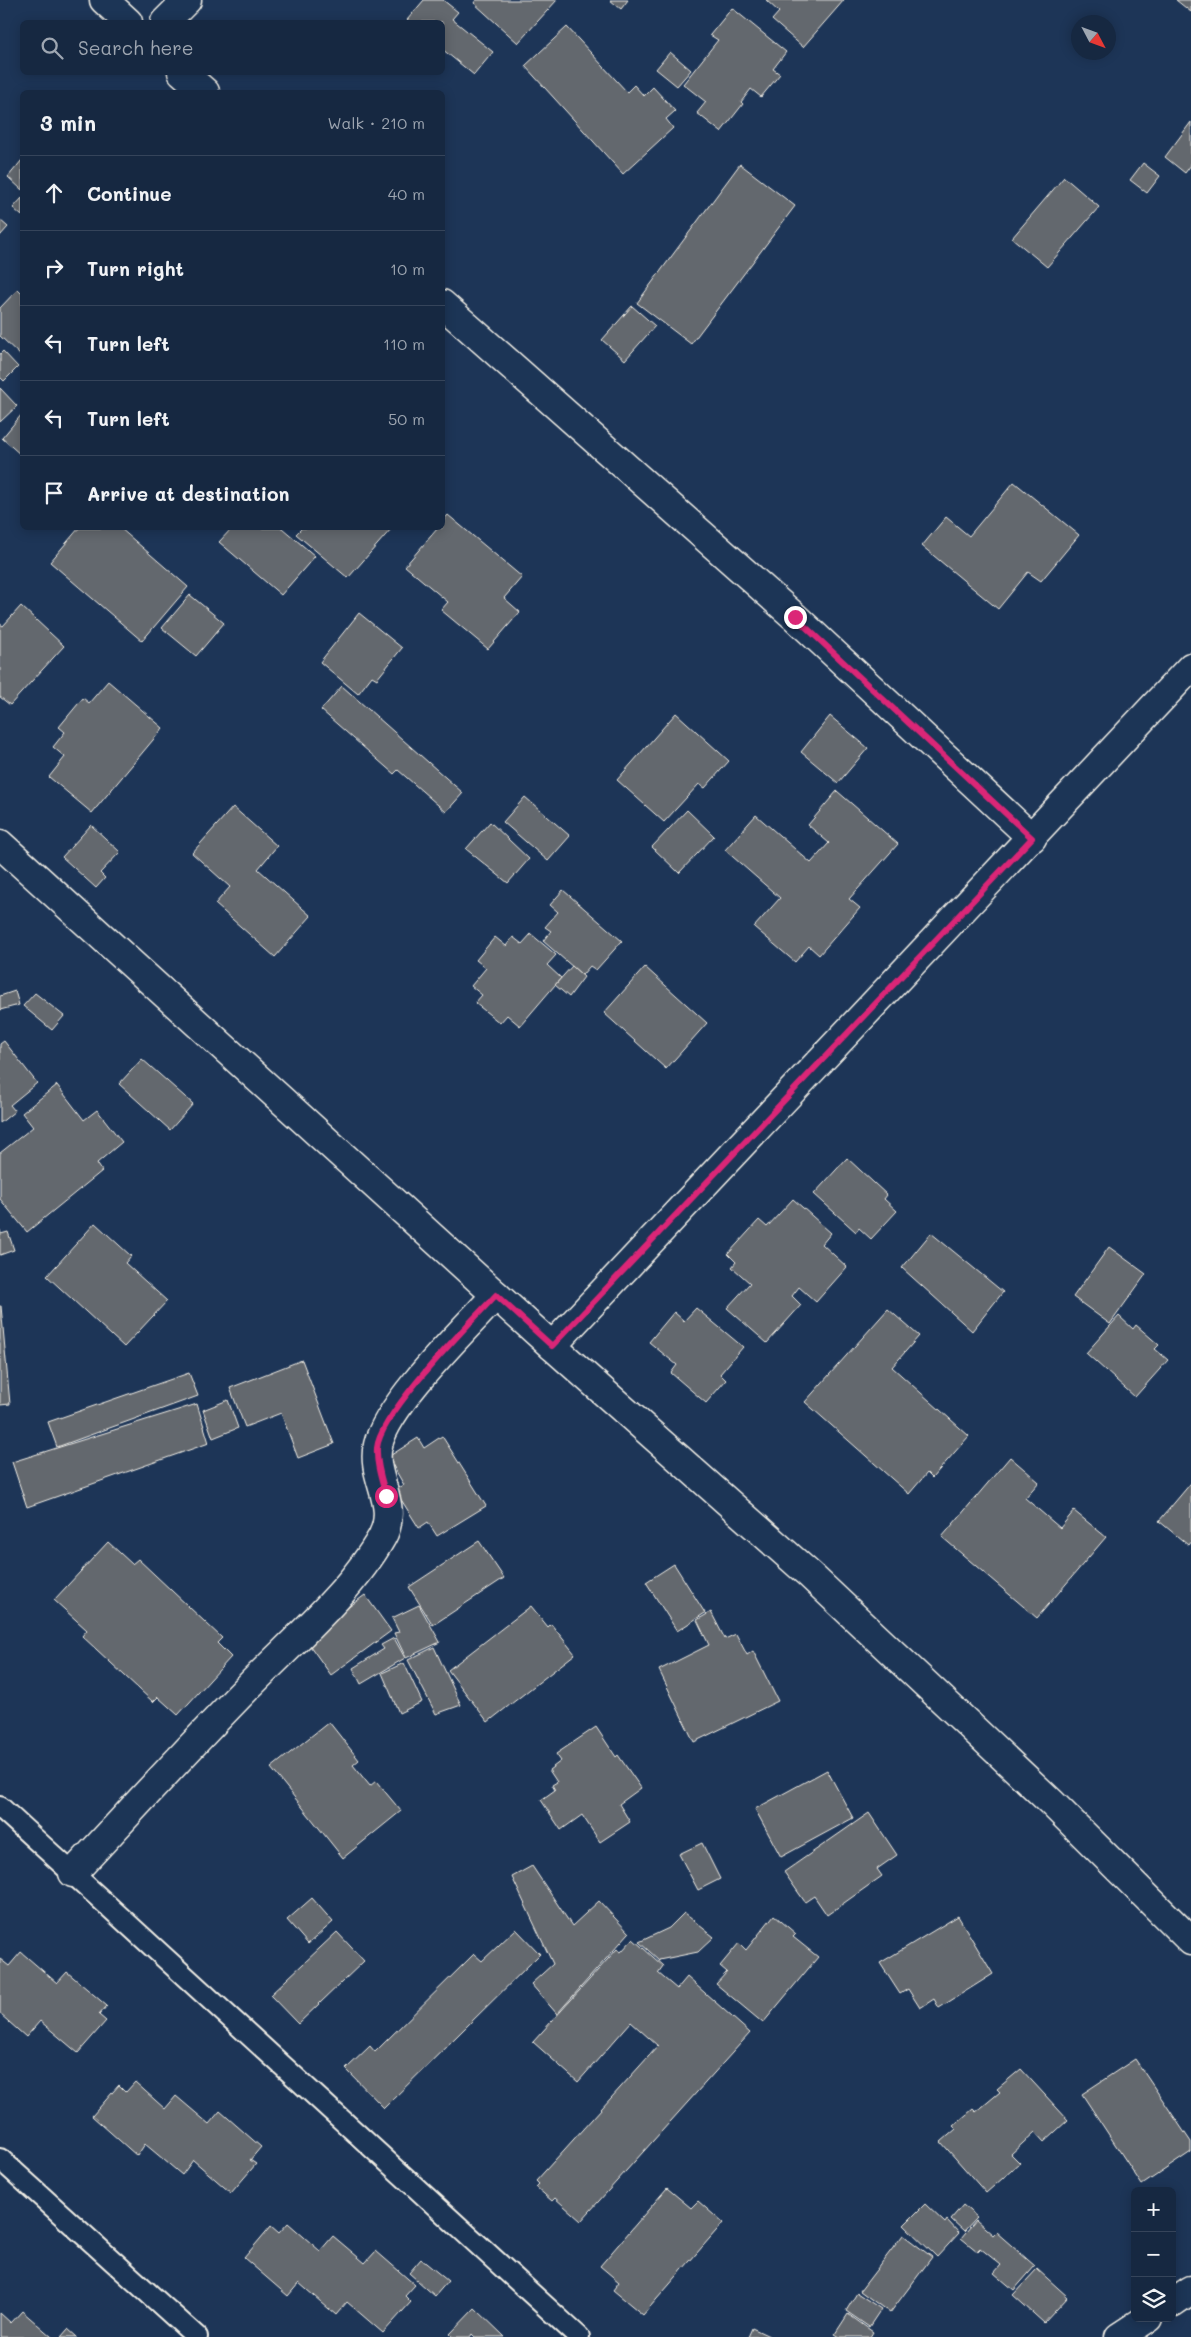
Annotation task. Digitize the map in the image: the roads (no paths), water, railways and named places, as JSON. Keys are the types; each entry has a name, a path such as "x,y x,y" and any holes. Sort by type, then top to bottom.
{"street":[{"path":"104,0 126,20"},
{"path":"167,20 187,0"},
{"path":"185,75 203,90"},
{"path":"445,307 795,617 1032,838"},
{"path":"552,1346 1032,838 1191,666"},
{"path":"2,848 552,1346 809,1574 1051,1802 1191,1940"},
{"path":"73,1873 236,1699 331,1602 364,1564 382,1536 389,1515 380,1473 377,1447 386,1422 444,1352 496,1295"},
{"path":"1176,2299 1191,2290"},
{"path":"1119,2337 1142,2322"}],"lane":[{"path":"0,1807 579,2337"},
{"path":"0,2159 197,2337"}]}
